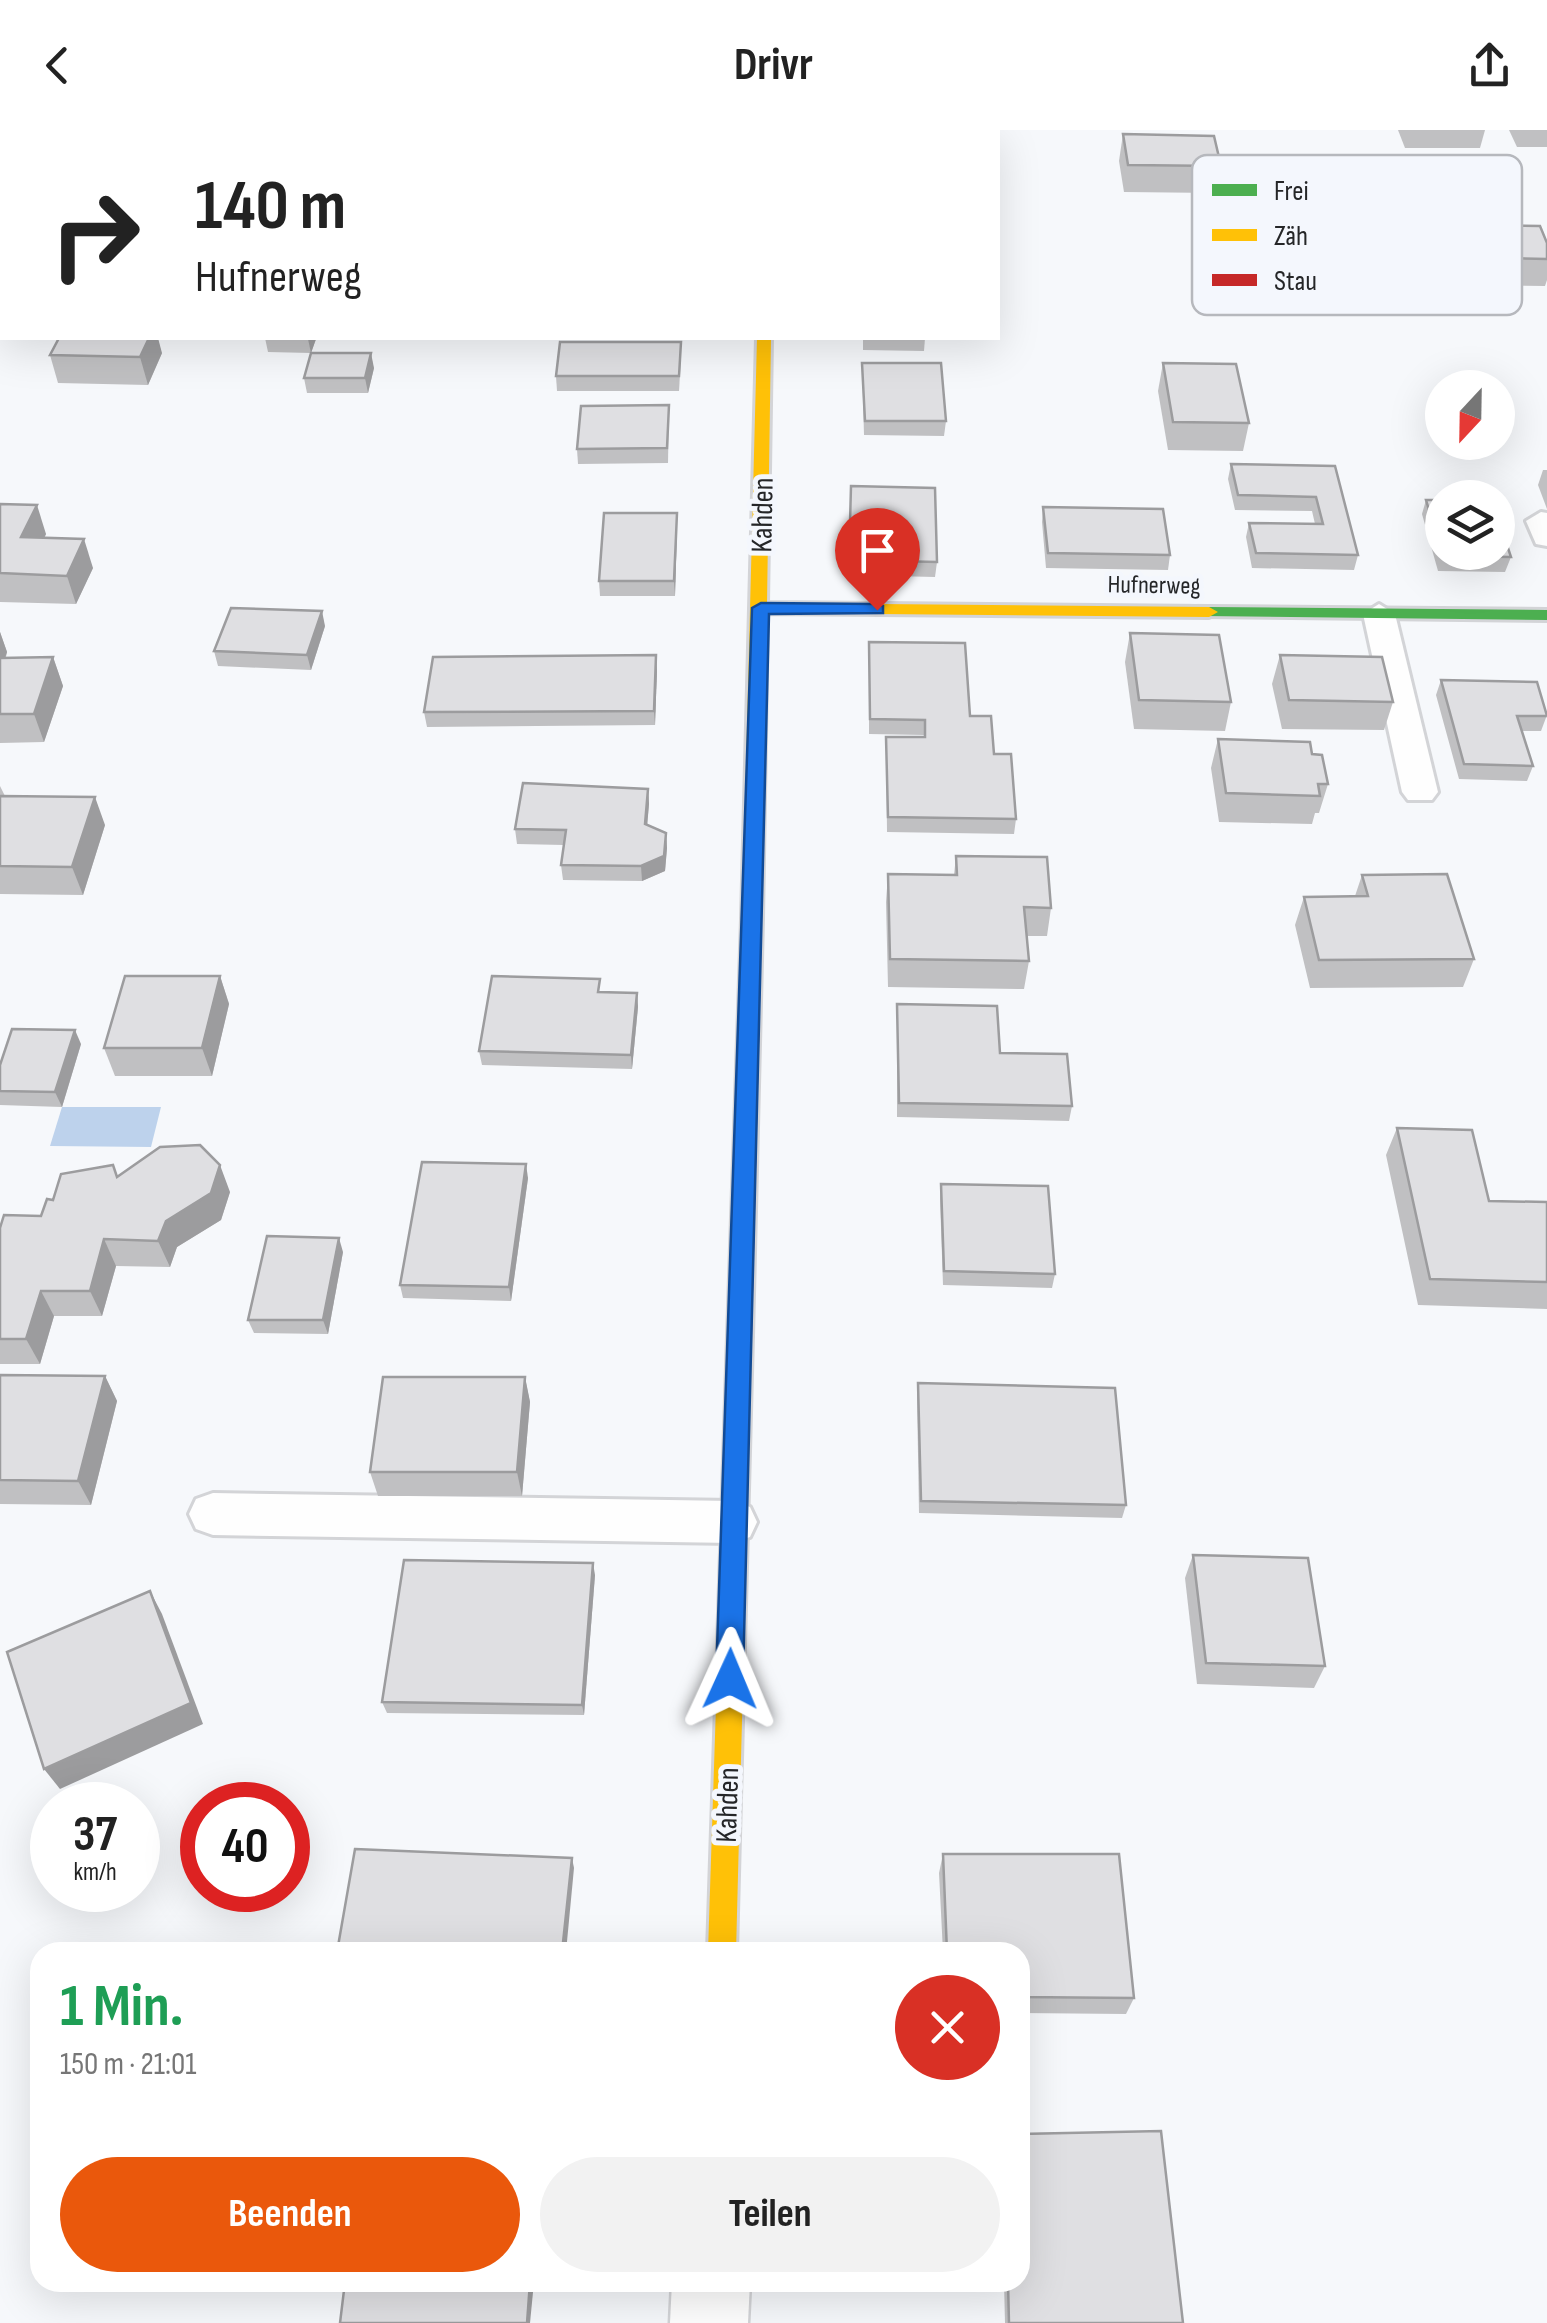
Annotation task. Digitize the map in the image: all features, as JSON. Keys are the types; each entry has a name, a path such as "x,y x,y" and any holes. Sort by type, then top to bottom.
{"street":[{"name":"Kahden","path":"722,1942 761,608 764,340"},
{"name":"Hufnerweg","path":"761,608 1547,615"},
{"path":"710,2323 711,2292"}],"lane":[{"path":"1379,614 1420,792"},
{"path":"213,1514 734,1522"}],"water":[{"path":"62,1107 161,1107 151,1147 50,1146"}],"building":[{"path":"1123,134 1214,136 1218,155 1192,155 1192,166 1128,165"},
{"path":"1522,226 1540,226 1547,243 1547,259 1522,258"},
{"path":"58,340 148,340 140,357 50,355"},
{"path":"560,342 681,342 679,376 556,376"},
{"path":"311,353 371,353 365,378 304,378"},
{"path":"862,363 941,363 946,421 865,421"},
{"path":"1163,363 1236,364 1249,423 1173,422"},
{"path":"669,405 667,448 577,449 581,406"},
{"path":"1231,464 1335,466 1358,555 1256,553 1249,523 1323,524 1316,497 1238,495"},
{"path":"851,486 935,488 937,562 849,560"},
{"path":"0,504 37,505 21,537 84,539 67,576 0,573"},
{"path":"1043,507 1163,509 1170,555 1048,553"},
{"path":"604,513 677,513 674,581 599,581"},
{"path":"231,608 322,611 307,655 214,651"},
{"path":"1130,633 1219,635 1231,702 1139,700"},
{"path":"869,642 965,643 970,716 991,716 994,754 1011,754 1016,819 888,817 886,737 925,737 925,720 870,719"},
{"path":"656,655 654,711 424,712 433,657"},
{"path":"1280,655 1382,657 1393,702 1289,700"},
{"path":"53,657 34,714 0,714 0,658"},
{"path":"1441,680 1537,682 1547,716 1517,716 1533,766 1464,764"},
{"path":"1218,739 1310,742 1312,754 1322,755 1328,784 1318,784 1320,796 1226,793"},
{"path":"523,783 648,789 645,824 666,833 664,856 641,866 561,865 566,830 515,829"},
{"path":"0,796 95,797 72,867 0,866"},
{"path":"956,856 1047,857 1051,908 1024,907 1029,961 890,959 888,874 957,875"},
{"path":"1447,874 1474,959 1319,960 1304,897 1368,896 1362,875"},
{"path":"125,976 220,976 202,1048 104,1048"},
{"path":"492,976 600,979 598,992 637,993 631,1055 479,1051"},
{"path":"897,1004 997,1006 1000,1053 1067,1054 1072,1106 899,1103"},
{"path":"12,1029 75,1030 55,1092 0,1091 0,1065"},
{"path":"1397,1128 1472,1130 1489,1201 1547,1202 1547,1282 1430,1279"},
{"path":"200,1145 220,1165 211,1193 166,1221 158,1241 104,1239 90,1291 41,1291 26,1339 0,1339 0,1228 4,1215 41,1216 47,1199 53,1200 61,1174 113,1165 117,1177 160,1147"},
{"path":"422,1162 526,1164 509,1287 400,1285"},
{"path":"941,1184 1048,1186 1055,1274 944,1271"},
{"path":"267,1236 339,1238 323,1320 248,1320"},
{"path":"0,1375 105,1376 78,1481 0,1480"},
{"path":"383,1377 525,1377 517,1472 370,1472"},
{"path":"918,1383 1115,1388 1126,1505 921,1501"},
{"path":"1193,1555 1308,1558 1325,1666 1206,1663"},
{"path":"404,1560 593,1563 582,1705 382,1702"},
{"path":"150,1591 191,1703 44,1769 7,1652"},
{"path":"355,1849 572,1858 563,1942 339,1942"},
{"path":"943,1854 1119,1854 1134,1998 1030,1997 1030,1942 947,1942"},
{"path":"1161,2131 1183,2323 1009,2323 1008,2292 1030,2292 1030,2134"},
{"path":"344,2292 529,2292 527,2323 340,2323"}],"traffic: fast":[{"path":"1209,612 1547,615"}],"traffic: slow":[{"path":"752,919 764,340"},
{"path":"761,608 1209,612"},
{"path":"722,1942 740,1336"}],"traffic: jam":[{"path":"740,1336 752,919"}],"route":[{"path":"730,1679 737,1318 761,608 877,610"}]}
